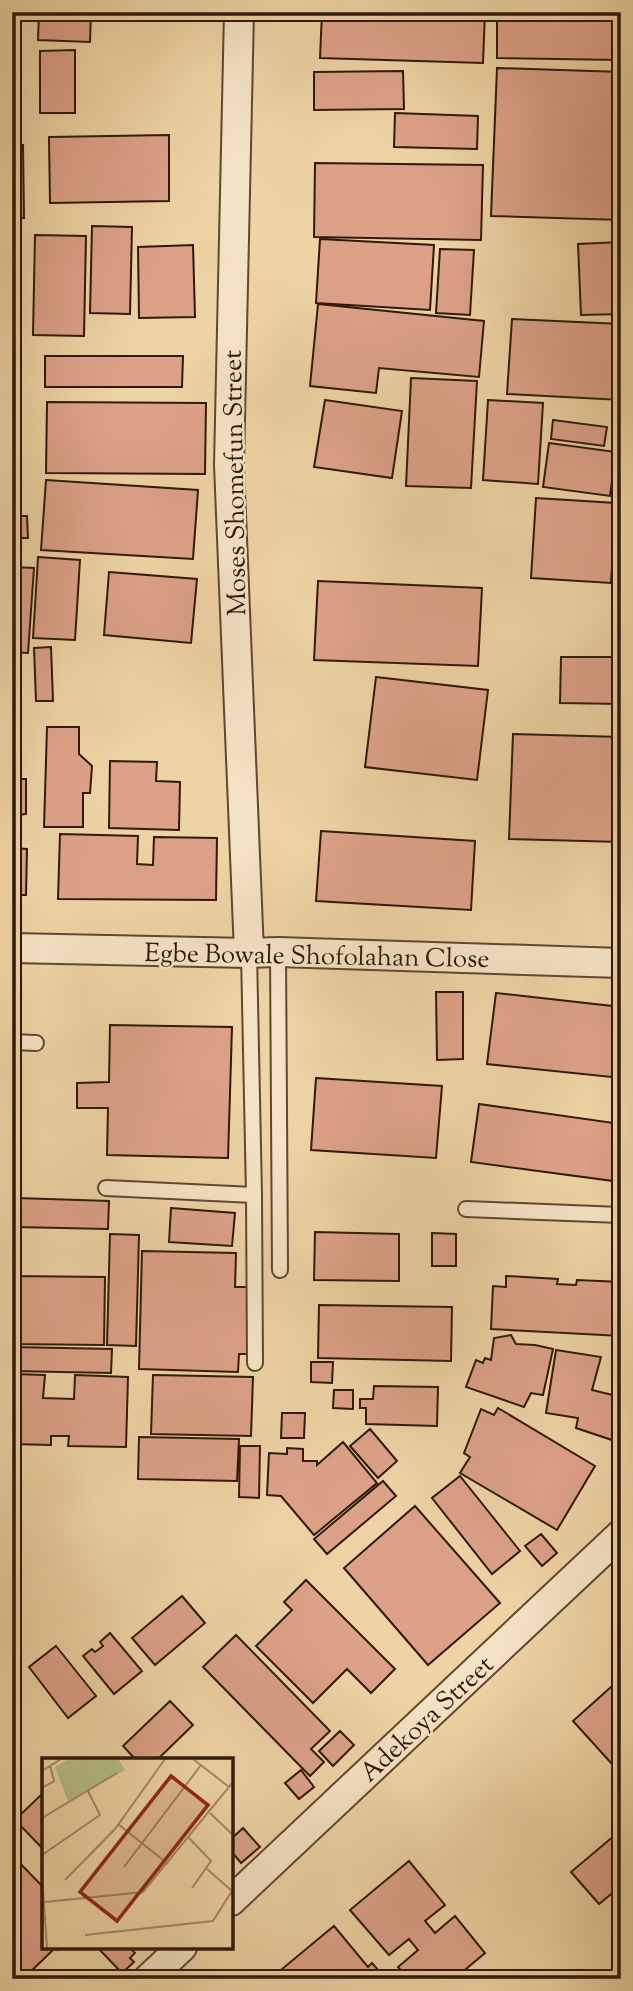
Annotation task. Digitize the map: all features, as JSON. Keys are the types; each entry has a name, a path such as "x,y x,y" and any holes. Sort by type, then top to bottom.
{"street":[{"name":"Moses Shomefun Street","path":"239,12 229,465 249,953"},
{"name":"Egbe Bowale Shofolahan Close","path":"12,948 278,952 621,963"},
{"name":"Adekoya Street","path":"233,1899 621,1534"},
{"path":"148,1979 180,1949"}],"lane":[{"path":"278,952 280,1270"},
{"path":"249,953 255,1363"},
{"path":"12,1042 36,1044"},
{"path":"106,1188 254,1195"},
{"path":"466,1209 621,1215"}],"building":[{"path":"12,12 19,12 18,34 12,34"},
{"path":"39,12 91,12 90,42 38,40"},
{"path":"322,12 485,12 483,63 320,58"},
{"path":"497,12 621,12 621,60 497,58"},
{"path":"75,50 75,113 40,113 40,51"},
{"path":"12,56 21,57 18,124 12,124"},
{"path":"497,68 621,72 621,220 491,216"},
{"path":"403,71 404,109 314,110 314,72"},
{"path":"395,113 478,116 477,149 394,147"},
{"path":"169,135 169,201 50,203 49,137"},
{"path":"12,145 23,145 24,218 12,218"},
{"path":"315,163 483,165 481,240 314,237"},
{"path":"92,226 132,227 130,314 90,313"},
{"path":"35,235 86,236 84,336 33,335"},
{"path":"320,239 434,245 430,310 316,303"},
{"path":"621,242 621,314 581,315 578,244"},
{"path":"193,245 195,317 139,318 138,247"},
{"path":"440,249 474,250 470,315 436,313"},
{"path":"318,304 484,321 479,377 379,368 376,393 310,386"},
{"path":"512,319 621,324 621,400 507,394"},
{"path":"45,356 183,356 182,387 45,387"},
{"path":"411,378 477,381 471,488 406,486"},
{"path":"325,400 402,411 392,478 314,467"},
{"path":"488,400 543,403 538,484 483,480"},
{"path":"47,402 206,403 205,474 46,473"},
{"path":"553,420 607,427 604,446 551,439"},
{"path":"549,443 616,452 610,496 543,487"},
{"path":"46,480 198,490 193,559 41,550"},
{"path":"536,498 616,503 611,583 531,578"},
{"path":"12,516 27,516 28,538 12,538"},
{"path":"38,557 80,560 75,640 33,638"},
{"path":"12,567 34,568 28,653 12,652"},
{"path":"109,572 197,579 191,643 104,635"},
{"path":"318,581 482,588 478,666 314,660"},
{"path":"51,647 53,701 36,701 34,648"},
{"path":"561,657 621,657 621,704 560,703"},
{"path":"376,677 488,690 477,780 365,767"},
{"path":"47,727 79,727 79,754 92,766 90,793 83,793 83,827 44,827"},
{"path":"513,734 621,737 621,842 509,839"},
{"path":"110,761 157,762 156,781 180,782 179,830 109,828"},
{"path":"12,779 26,779 26,814 12,816"},
{"path":"321,831 475,841 471,910 316,901"},
{"path":"60,834 138,836 137,864 153,865 154,837 217,838 216,900 58,899"},
{"path":"12,848 27,849 26,895 12,895"},
{"path":"436,992 463,992 463,1059 437,1060"},
{"path":"496,993 621,1007 621,1078 487,1064"},
{"path":"110,1025 232,1027 228,1158 107,1155 108,1108 77,1108 77,1083 109,1082"},
{"path":"316,1078 442,1086 436,1158 311,1150"},
{"path":"479,1104 621,1124 621,1182 471,1162"},
{"path":"17,1198 109,1201 108,1229 16,1227"},
{"path":"171,1208 235,1213 232,1246 169,1242"},
{"path":"315,1232 399,1234 399,1281 314,1280"},
{"path":"432,1233 456,1234 456,1266 432,1266"},
{"path":"110,1234 139,1235 136,1346 107,1345"},
{"path":"142,1251 236,1253 235,1287 250,1287 247,1354 239,1354 238,1372 139,1369"},
{"path":"12,1276 105,1277 104,1345 12,1344"},
{"path":"506,1276 558,1279 557,1284 576,1285 577,1280 621,1282 621,1336 491,1329 493,1286 506,1287"},
{"path":"319,1305 452,1307 451,1361 318,1358"},
{"path":"511,1335 516,1344 553,1349 543,1395 531,1393 524,1407 466,1387 476,1360 483,1363 485,1358 491,1360 494,1338"},
{"path":"12,1347 112,1349 111,1373 12,1371"},
{"path":"556,1350 601,1357 592,1390 621,1397 621,1443 576,1428 578,1418 546,1413"},
{"path":"311,1362 333,1362 332,1383 311,1382"},
{"path":"12,1374 45,1375 43,1398 74,1399 75,1375 128,1377 126,1447 68,1446 69,1436 51,1436 51,1445 12,1444"},
{"path":"153,1375 253,1377 251,1436 151,1434"},
{"path":"374,1386 438,1387 437,1426 366,1424 366,1408 360,1408 360,1399 373,1399"},
{"path":"334,1390 353,1390 353,1409 333,1408"},
{"path":"498,1408 595,1466 557,1530 460,1473 470,1457 464,1453 481,1409 494,1415"},
{"path":"282,1413 305,1413 304,1438 281,1438"},
{"path":"370,1429 397,1461 378,1478 350,1446"},
{"path":"139,1437 239,1439 237,1481 138,1479"},
{"path":"343,1442 377,1483 314,1535 281,1496 267,1495 269,1453 287,1454 287,1448 303,1449 303,1461 317,1461 317,1465"},
{"path":"240,1446 260,1446 259,1498 239,1497"},
{"path":"460,1476 520,1551 492,1574 432,1498"},
{"path":"383,1481 396,1496 327,1554 314,1539"},
{"path":"415,1506 500,1603 428,1665 344,1568"},
{"path":"541,1534 557,1553 542,1566 525,1546"},
{"path":"306,1580 395,1669 371,1693 347,1669 313,1703 256,1646 292,1610 284,1602"},
{"path":"182,1596 205,1623 155,1665 132,1638"},
{"path":"110,1633 142,1671 114,1694 83,1656 92,1649 95,1652 103,1646 100,1642"},
{"path":"236,1635 330,1731 311,1749 324,1762 310,1776 203,1667"},
{"path":"56,1646 96,1696 68,1718 29,1667"},
{"path":"621,1678 621,1774 573,1721"},
{"path":"170,1701 193,1725 159,1758 134,1758 123,1746"},
{"path":"340,1731 354,1745 333,1766 319,1751"},
{"path":"301,1770 314,1787 299,1799 285,1783"},
{"path":"42,1794 42,1848 15,1820"},
{"path":"243,1828 260,1847 241,1863 233,1853 233,1837"},
{"path":"621,1830 621,1886 599,1904 571,1872"},
{"path":"12,1855 42,1886 42,1949 54,1949 25,1977 12,1963"},
{"path":"409,1861 445,1905 425,1921 435,1933 455,1916 485,1953 454,1979 408,1979 398,1967 418,1950 409,1939 389,1955 350,1910"},
{"path":"334,1926 368,1967 372,1963 386,1979 291,1979 282,1969"},
{"path":"99,1949 131,1949 135,1953 130,1958 134,1962 122,1973"}]}
